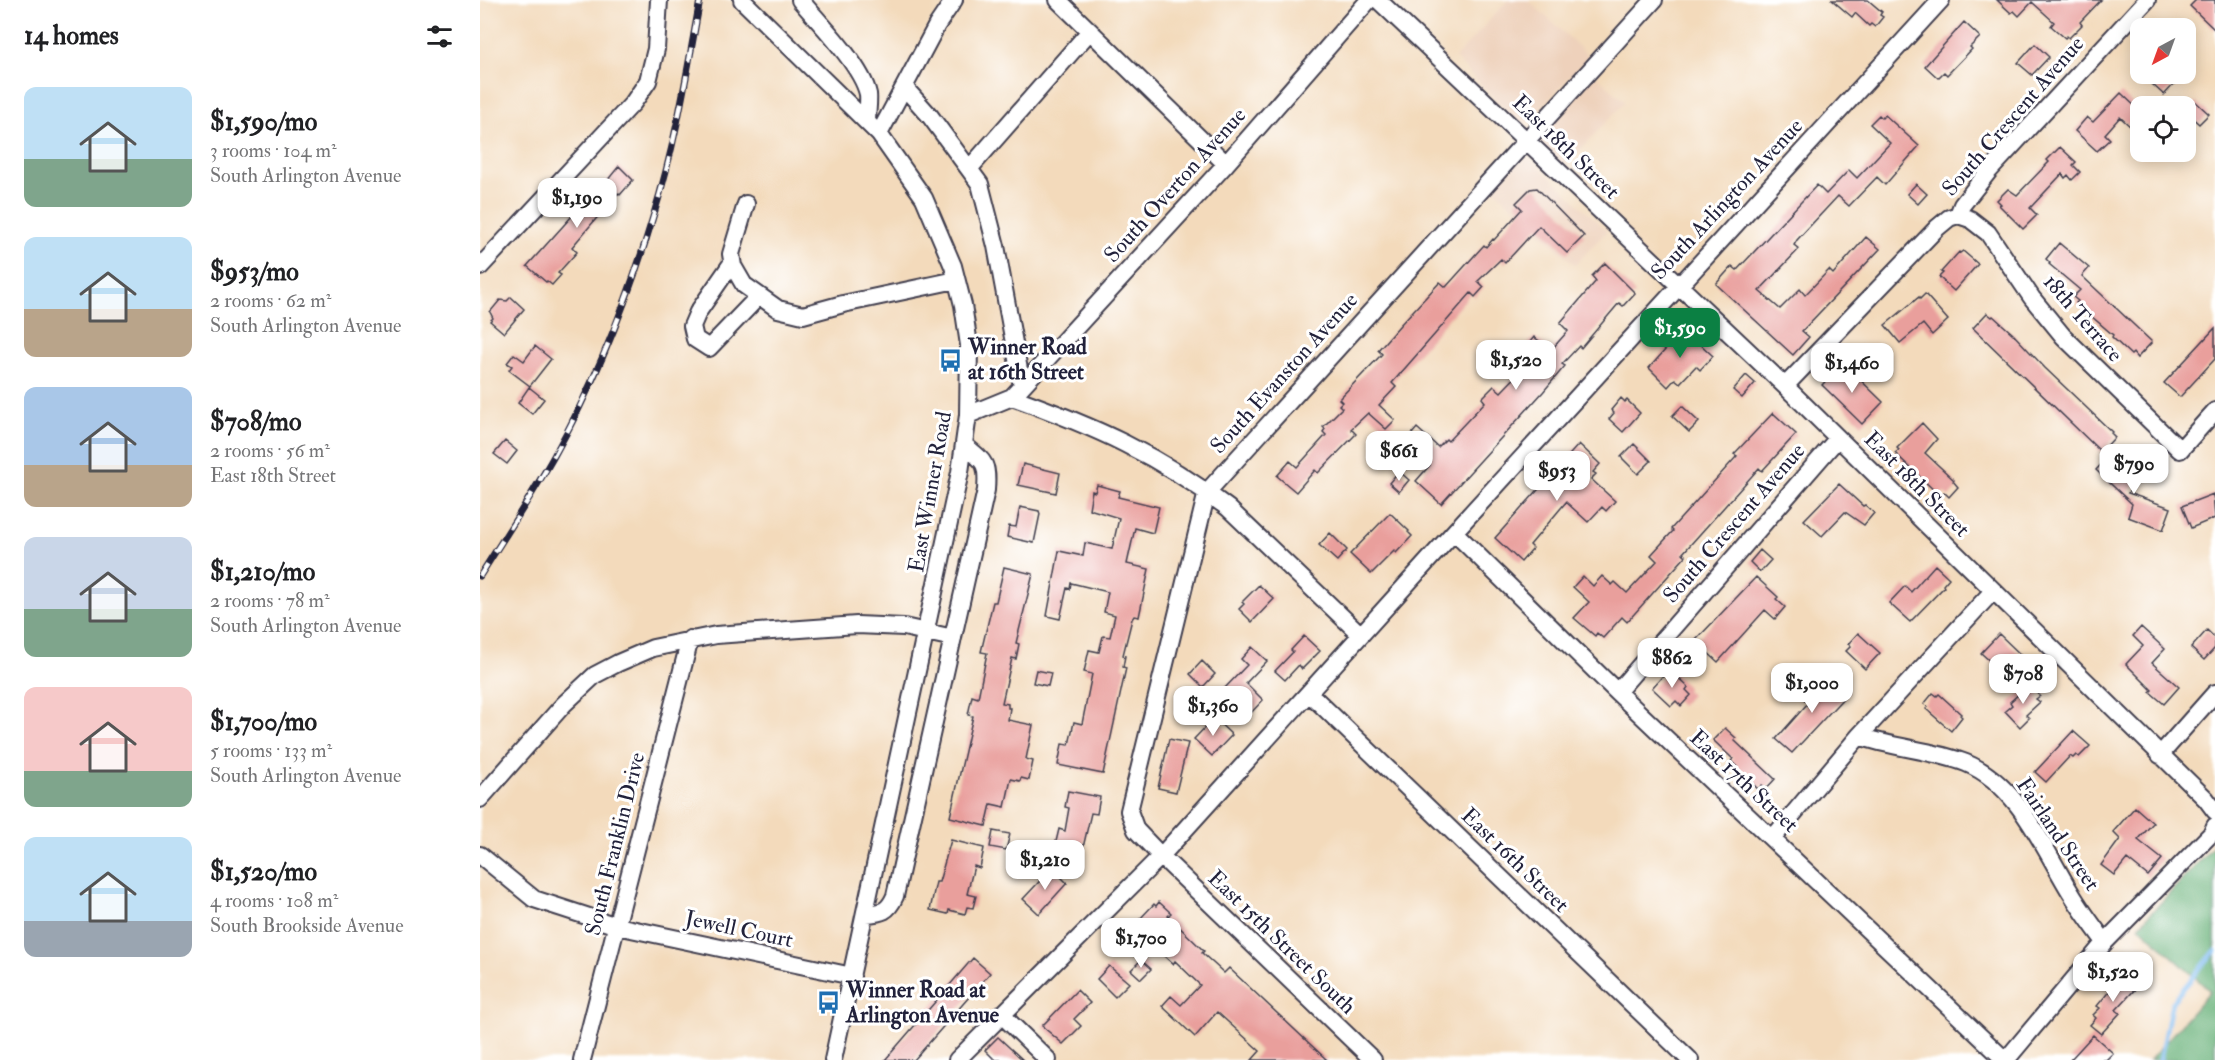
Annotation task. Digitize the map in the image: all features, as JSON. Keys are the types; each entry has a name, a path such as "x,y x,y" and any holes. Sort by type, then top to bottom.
{"street":[{"path":"480,267 633,103 648,81 656,49 659,0"},
{"name":"East Winner Road","path":"742,0 879,134 924,198 953,266 963,305 969,345 968,415 960,472 833,1060"},
{"path":"800,0 833,38 862,78 868,95 867,122"},
{"path":"879,134 937,25 954,0"},
{"path":"1058,0 1226,164"},
{"name":"South Overton Avenue","path":"1017,392 1226,164 1369,0"},
{"name":"East 18th Street","path":"1378,0 1839,438 2206,799 2215,812"},
{"name":"South Evanston Avenue","path":"1161,856 1136,830 1129,811 1206,492 1654,0"},
{"name":"South Arlington Avenue","path":"957,1060 1161,856 1941,0"},
{"name":"South Crescent Avenue","path":"1785,386 1937,228 1949,218 1958,215 1962,205 1988,171 2147,0"},
{"path":"969,170 1090,31"},
{"path":"904,87 930,116 980,184 989,215 1017,392"},
{"path":"746,204 731,254 732,263 744,285 778,309 803,315 843,304 956,280"},
{"name":"18th Terrace","path":"1958,215 1970,219 1988,233 2032,298 2063,336 2180,450 2215,411"},
{"path":"732,263 698,312 692,326 695,339 709,348 759,296"},
{"path":"968,415 1017,392 1112,436 1161,462 1228,508 1360,635"},
{"name":"South Crescent Avenue","path":"1617,692 1839,438"},
{"path":"865,915 883,913 890,907 895,896 986,490 987,470 980,458 964,445"},
{"name":"East 17th Street","path":"1454,532 1617,692 2005,1060"},
{"path":"1772,839 1859,736 1993,591"},
{"path":"480,799 564,705 596,675 653,648 716,635 857,625 904,627 953,638"},
{"name":"South Franklin Drive","path":"582,1060 690,639"},
{"name":"East 16th Street","path":"1309,693 1690,1060"},
{"path":"2160,755 2215,693"},
{"name":"Fairland Street","path":"1859,736 1966,764 1987,775 2004,790 2105,942"},
{"path":"2005,1060 2105,942 2185,862 2212,833 2215,826"},
{"name":"Jewell Court","path":"480,855 534,899 617,926 852,976"},
{"name":"East 15th Street South","path":"1161,856 1373,1060"},
{"path":"1001,1014 1048,1060"}],"shaded area":[{"path":"1508,0 1528,0 1589,56 1529,121 1522,123 1516,120 1455,58"},
{"path":"1595,74 1625,102 1564,167 1541,145 1539,140 1541,134"},
{"path":"1525,157 1533,161 1607,231 1575,265 1493,188"}],"green space":[{"path":"2215,845 2215,1060 2150,1060 2210,991 2139,926"}],"building":[{"path":"1832,0 1868,0 1882,12 1880,15 1883,17 1875,27 1871,24 1869,26 1855,13 1852,17"},
{"path":"1997,0 2101,0 2080,22 2082,25 2069,38 2067,36 2065,38 2051,26 2054,22 2032,2 2019,16 2014,11 2011,13"},
{"path":"2196,0 2215,0 2215,30 2190,6"},
{"path":"1964,22 1980,37 1970,47 1972,49 1947,75 1944,72 1938,78 1925,66"},
{"path":"2035,44 2049,57 2032,75 2018,63"},
{"path":"2152,84 2174,84 2164,95"},
{"path":"2121,93 2130,102 2130,126 2120,117 2105,134 2110,139 2097,151 2075,131 2087,117 2093,122"},
{"path":"2196,102 2209,114 2199,124 2196,121"},
{"path":"1879,115 1882,118 1885,115 1919,146 1885,185 1877,177 1849,206 1838,196 1797,240 1794,245 1799,249 1759,291 1780,309 1800,289 1805,295 1829,270 1833,274 1866,237 1880,249 1802,331 1809,337 1793,355 1716,284 1732,266 1737,270 1817,185 1826,194 1849,170 1857,178 1890,143 1870,124"},
{"path":"2060,147 2076,162 2073,165 2080,172 2072,180 2068,175 2065,178 2062,174 2030,208 2037,215 2023,229 1999,205 2001,204 1997,200 2008,189 2017,195 2049,162 2047,160"},
{"path":"619,166 633,180 620,195 618,193 572,247 577,252 558,273 561,275 552,285 546,282 527,266 591,195 594,197"},
{"path":"1916,184 1927,194 1918,204 1907,194"},
{"path":"1537,188 1584,236 1567,253 1539,226 1505,263 1501,259 1478,281 1484,287 1475,297 1471,293 1392,383 1396,387 1379,405 1395,420 1386,429 1368,413 1351,429 1356,434 1318,473 1315,470 1296,492 1277,476 1290,461 1297,467 1326,435 1323,427 1342,408 1339,405 1342,402 1339,399 1382,354 1378,350 1400,325 1440,282 1446,287 1484,245 1486,247 1494,240 1522,209 1516,203 1530,189"},
{"path":"2059,243 2089,268 2082,276 2152,342 2137,358 2076,303 2078,301 2073,297 2080,290 2049,264 2046,259"},
{"path":"1963,251 1978,264 1954,291 1939,277 1959,252"},
{"path":"1605,263 1635,293 1623,306 1619,303 1581,348 1579,346 1562,364 1565,366 1543,392 1441,504 1416,481 1430,465 1405,442 1417,428 1438,447 1446,439 1448,441 1485,402 1482,398 1494,386 1501,392 1533,359 1525,348 1534,337 1551,350 1568,331 1560,323 1596,281 1592,276"},
{"path":"1925,294 1948,320 1932,335 1923,324 1900,343 1885,325"},
{"path":"511,297 524,309 504,333 490,321 493,318 490,312 500,300 507,301"},
{"path":"1987,313 2013,334 2112,432 2115,437 2101,452 1973,328"},
{"path":"2215,328 2215,359 2180,397 2164,383"},
{"path":"1684,329 1713,356 1700,370 1696,366 1680,383 1675,379 1668,387 1649,368"},
{"path":"535,346 551,359 530,386 509,370 512,366 507,363 514,354 524,361"},
{"path":"1843,363 1883,402 1862,424 1822,385"},
{"path":"1746,375 1755,383 1742,398 1733,390"},
{"path":"529,387 544,399 532,414 518,403"},
{"path":"1621,398 1625,402 1627,400 1640,413 1623,432 1609,419 1614,413 1611,410"},
{"path":"1682,406 1699,422 1689,432 1672,416"},
{"path":"1773,413 1796,434 1762,471 1759,468 1683,553 1686,556 1627,622 1622,617 1603,638 1597,633 1595,636 1574,618 1589,602 1573,587 1583,576 1593,586 1602,576 1612,585 1615,582 1627,593 1657,561 1651,555 1673,531 1671,529 1737,456 1734,454"},
{"path":"1922,423 1937,439 1925,453 1954,480 1958,487 1949,497 1944,492 1940,496 1895,453 1899,450 1897,448"},
{"path":"505,441 517,451 507,464 494,454"},
{"path":"1579,444 1600,464 1593,472 1596,474 1591,479 1615,501 1606,511 1602,507 1588,522 1566,502 1530,545 1533,548 1521,562 1495,538"},
{"path":"1634,444 1651,461 1638,474 1621,457"},
{"path":"2110,455 2138,481 2128,493 2171,508 2163,530 2128,517 2132,504 2096,470"},
{"path":"1023,464 1060,473 1056,493 1018,485"},
{"path":"1399,471 1409,480 1399,492 1389,483"},
{"path":"1839,484 1874,513 1864,525 1845,512 1822,536 1804,520"},
{"path":"1097,485 1120,491 1118,497 1159,507 1153,533 1135,528 1127,564 1149,569 1139,617 1134,616 1132,619 1123,655 1125,656 1123,667 1126,668 1103,774 1058,765 1062,744 1069,745 1074,722 1082,724 1092,674 1084,672 1089,650 1099,652 1103,636 1110,637 1115,615 1104,612 1108,592 1071,583 1070,589 1067,588 1060,619 1047,616 1059,551 1083,556 1085,543 1112,549 1119,518 1089,509 1092,491 1095,492"},
{"path":"2213,494 2215,518 2191,528 2182,506"},
{"path":"1020,507 1039,511 1034,543 1007,537 1009,526 1016,527"},
{"path":"1390,513 1412,536 1371,574 1350,554"},
{"path":"1330,533 1347,550 1337,561 1319,545"},
{"path":"1760,550 1771,560 1760,572 1750,562"},
{"path":"1935,565 1949,578 1943,585 1944,587 1910,622 1889,603 1905,586 1911,592"},
{"path":"1004,567 1033,574 1016,643 1019,644 1016,659 1012,658 1002,703 1008,704 1010,708 1008,720 1033,725 1026,759 1033,761 1029,780 1011,779 1005,807 991,804 986,826 950,817 973,716 968,715 972,696 978,698 987,653 981,652"},
{"path":"1756,577 1778,597 1776,599 1785,607 1775,619 1765,610 1718,662 1695,641"},
{"path":"1259,585 1274,599 1252,622 1239,609 1244,604 1242,602"},
{"path":"2141,627 2165,649 2152,663 2179,687 2164,704 2150,692 2152,690 2126,664 2143,646 2133,636"},
{"path":"2207,630 2215,638 2215,648 2204,660 2191,648"},
{"path":"1858,633 1880,653 1865,669 1846,651 1851,646 1848,644"},
{"path":"1999,634 2024,658 2010,673 1995,660 1992,663 1981,653"},
{"path":"1304,636 1320,651 1302,669 1299,665 1285,680 1275,671"},
{"path":"1252,647 1267,661 1246,683 1263,700 1249,715 1223,690 1247,665 1241,659"},
{"path":"1202,661 1215,674 1203,687 1190,674"},
{"path":"1669,669 1688,687 1686,690 1691,695 1681,706 1676,701 1671,706 1652,688"},
{"path":"1036,670 1051,673 1048,686 1033,683"},
{"path":"1819,680 1832,692 1840,683 1849,692 1792,753 1776,739 1808,703 1803,698"},
{"path":"2029,685 2040,696 2036,699 2040,702 2026,715 2029,718 2020,727 2005,711 2012,705 2010,702"},
{"path":"1933,693 1937,696 1939,694 1961,714 1962,717 1951,731 1926,709 1928,707 1924,704"},
{"path":"1214,718 1232,735 1212,756 1194,739"},
{"path":"1725,728 1736,738 1734,740 1775,779 1766,789 1762,785 1758,789 1736,768 1731,761 1733,759 1713,740"},
{"path":"2073,731 2090,746 2079,757 2070,756 2046,782 2035,772"},
{"path":"1169,739 1188,743 1176,792 1158,788"},
{"path":"1068,791 1100,797 1097,814 1091,813 1082,852 1055,846 1059,829 1065,831 1069,808 1065,807"},
{"path":"2135,807 2153,823 2138,840 2162,859 2148,876 2127,859 2114,875 2101,865 2120,839 2113,832"},
{"path":"993,831 1010,834 1006,850 990,847"},
{"path":"951,840 984,848 980,868 974,866 967,894 976,896 973,908 967,907 965,914 949,910 948,914 930,910 936,882 939,882"},
{"path":"1052,868 1067,883 1039,914 1023,899"},
{"path":"1159,902 1171,913 1168,916 1204,951 1202,953 1224,973 1229,968 1327,1060 1252,1060 1260,1051 1217,1012 1195,1037 1162,1006 1171,996 1181,1005 1200,985 1175,961 1173,964 1164,956 1167,953 1149,936 1134,952 1121,939 1154,904 1156,906"},
{"path":"973,958 990,973 914,1060 885,1060"},
{"path":"1141,960 1151,969 1141,979 1131,970"},
{"path":"1109,966 1129,983 1115,997 1097,979"},
{"path":"2125,972 2139,985 2116,1010 2120,1013 2101,1034 2090,1025 2096,1018 2093,1015 2100,1008 2097,1006"},
{"path":"1077,990 1090,1003 1074,1019 1081,1026 1063,1044 1042,1026"},
{"path":"2093,1035 2113,1053 2106,1060 2070,1060"},
{"path":"998,1037 1023,1060 995,1060 985,1050"}],"waterway":[{"path":"2160,1060 2172,1002 2215,951"}],"railway":[{"path":"480,576 569,428 622,309 644,247 668,164 700,0"}],"place":[{"name":"Winner Road at 16th Street","path":"950,360"},
{"name":"Winner Road at Arlington Avenue","path":"828,1003"}]}
